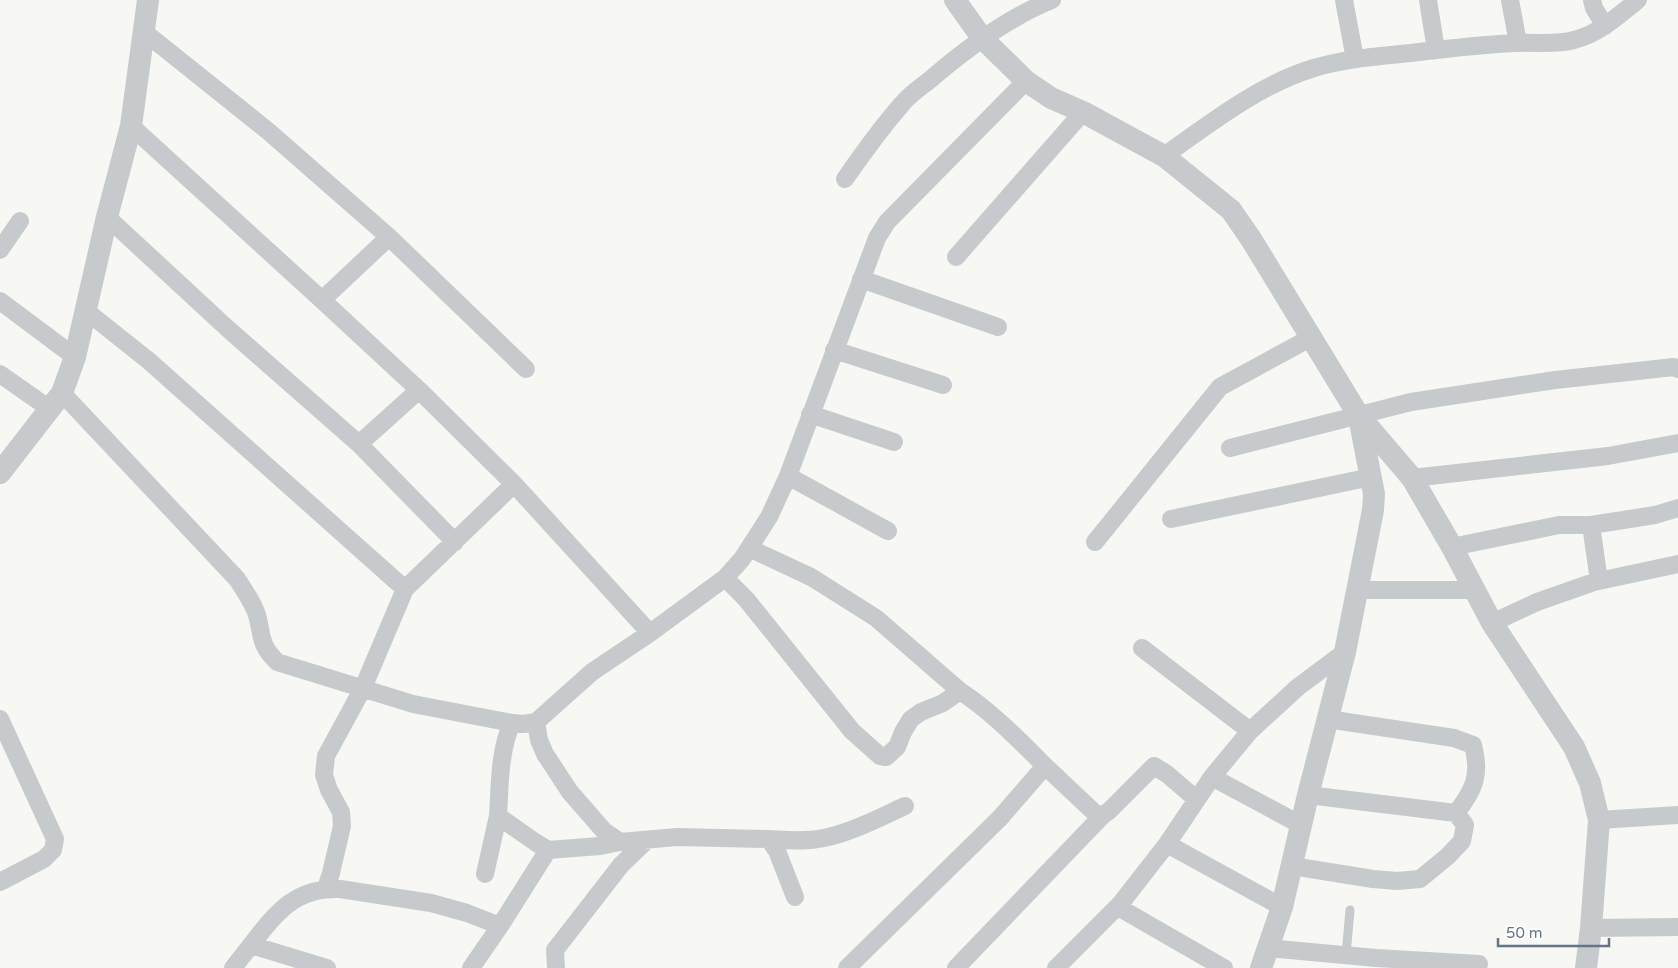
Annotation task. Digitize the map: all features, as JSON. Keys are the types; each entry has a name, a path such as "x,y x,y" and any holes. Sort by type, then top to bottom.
{"street":[{"path":"1,470 56,401 75,357 107,217 131,126 148,0"},
{"path":"954,0 982,38 1026,81 1051,98 1083,112 1164,156 1230,210 1252,239 1359,416 1412,478 1452,547 1492,623 1574,746 1590,783 1599,820 1586,968"},
{"path":"845,180 870,143 904,102 950,62 982,38 1034,7 1052,0"},
{"path":"1344,0 1355,59"},
{"path":"1428,0 1436,50"},
{"path":"1510,0 1518,42"},
{"path":"1592,0 1594,8 1605,26"},
{"path":"1164,156 1217,119 1277,82 1314,68 1355,59 1436,50 1518,42 1555,43 1574,40 1605,26 1638,0"},
{"path":"143,32 268,130 388,237 526,369"},
{"path":"0,374 56,401 238,579 257,614 262,640 268,652 277,662 413,704 524,724 536,722 592,672 650,633 725,578 749,548 769,517 788,476 877,238 887,222 1026,81"},
{"path":"956,257 1083,112"},
{"path":"131,126 419,390 514,484 650,633"},
{"path":"107,217 227,328 359,444 455,542"},
{"path":"0,250 20,221"},
{"path":"322,300 388,237"},
{"path":"861,279 998,327"},
{"path":"0,301 75,357"},
{"path":"86,310 149,361 406,589"},
{"path":"1095,542 1220,386 1312,337"},
{"path":"834,350 943,385"},
{"path":"1230,448 1411,402 1555,380 1674,367 1678,369"},
{"path":"359,444 419,390"},
{"path":"810,414 894,442"},
{"path":"1359,416 1374,494 1373,510 1345,652 1308,795 1282,907 1264,958 1346,955 1479,964"},
{"path":"1412,478 1608,456 1678,444"},
{"path":"788,476 888,531"},
{"path":"1171,519 1371,477"},
{"path":"326,888 342,826 341,812 329,790 324,775 326,756 363,688 406,589 514,484"},
{"path":"1452,547 1559,525 1591,525 1655,515 1678,508"},
{"path":"1591,525 1599,581"},
{"path":"749,548 810,577 876,618 960,691 1003,724 1097,815 1103,815"},
{"path":"1492,623 1537,602 1599,581 1678,564"},
{"path":"725,578 746,599 852,731 880,756 886,757 897,747 911,719 960,691"},
{"path":"1358,590 1474,590"},
{"path":"1142,648 1250,731"},
{"path":"1056,968 1118,907 1167,844 1212,777 1250,731 1298,687 1345,652"},
{"path":"0,719 55,839 53,850 44,859 0,882"},
{"path":"1327,720 1454,738 1473,745 1477,761 1475,780 1469,796 1456,813"},
{"path":"485,874 498,816 506,735 512,722"},
{"path":"536,722 539,740 545,754 570,792 604,830 620,842"},
{"path":"854,966 1000,818 1045,766"},
{"path":"956,968 1103,815 1134,788 1154,766 1167,774 1196,799"},
{"path":"1212,777 1301,825"},
{"path":"1292,866 1373,879 1397,881 1420,879 1448,856 1462,841 1465,825 1456,813 1308,795"},
{"path":"498,816 548,850 678,837 800,840 824,838 864,824 905,806"},
{"path":"1599,820 1678,815"},
{"path":"769,839 795,897"},
{"path":"556,968 555,950 621,865 647,840"},
{"path":"1167,844 1282,907"},
{"path":"471,968 548,850"},
{"path":"233,968 274,916 286,904 326,888 431,903 467,913 500,926"},
{"path":"1118,907 1224,968"},
{"path":"1591,928 1678,928"},
{"path":"251,945 320,967"}],"lane":[{"path":"1346,955 1350,910"}]}
